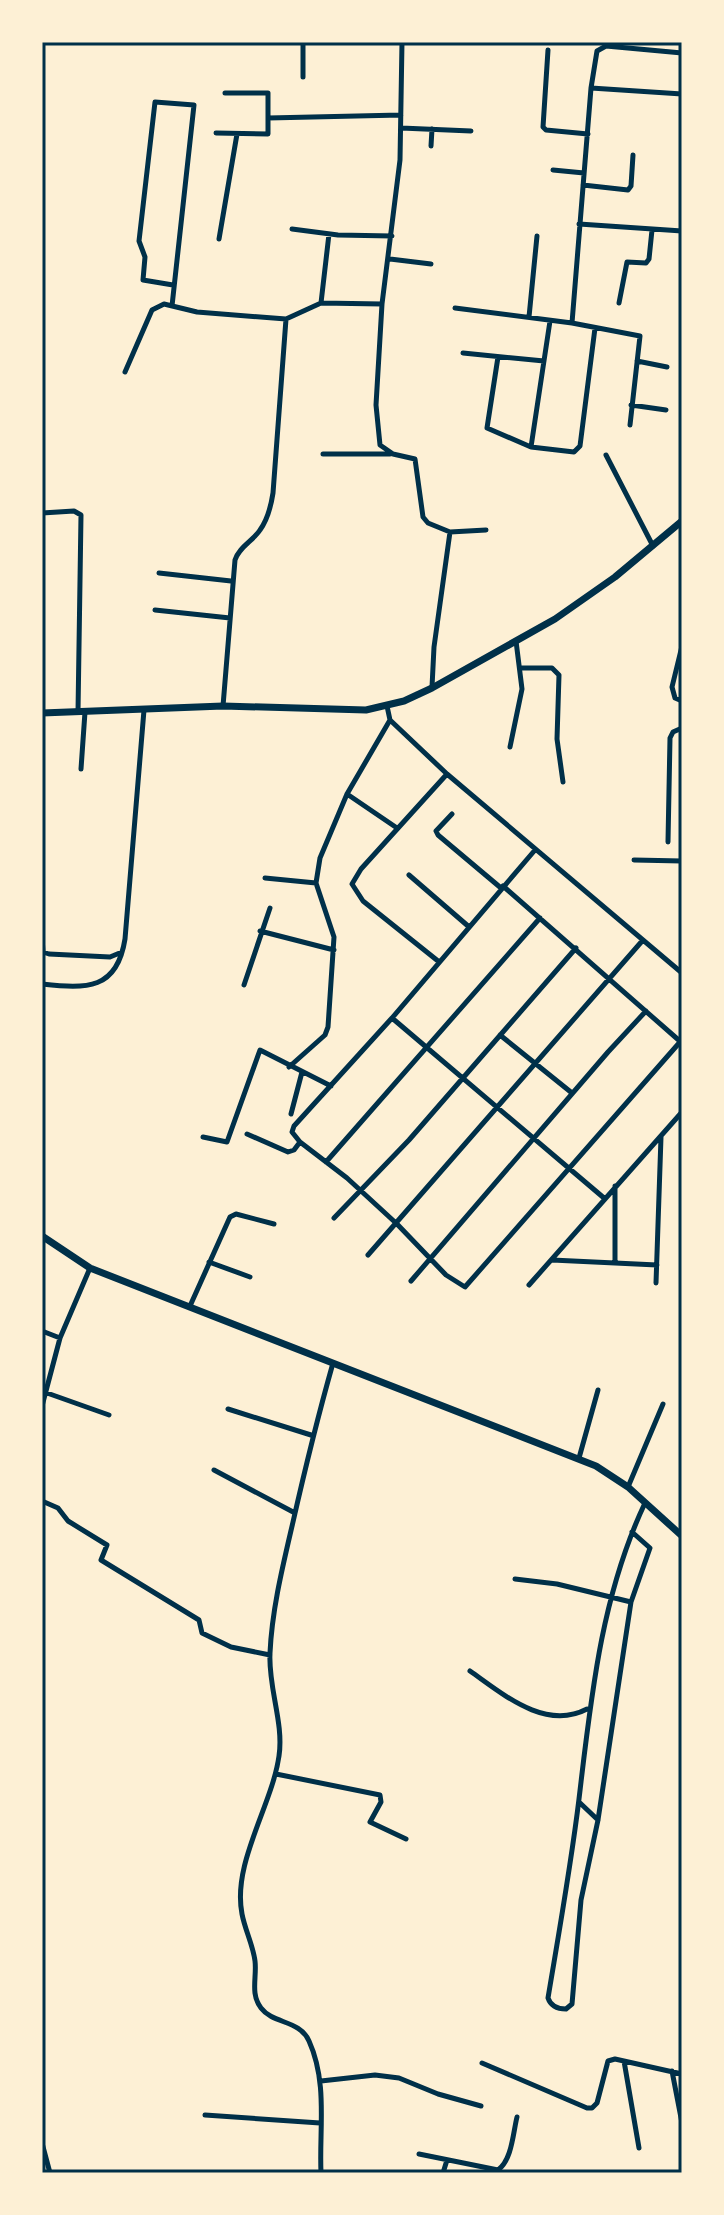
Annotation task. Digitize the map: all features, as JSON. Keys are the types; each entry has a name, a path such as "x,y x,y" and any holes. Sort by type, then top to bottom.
{"main road":[{"path":"42,713 223,706 366,710 387,706 432,688 586,599 682,521"},
{"path":"42,1236 90,1268 579,1458 628,1487 682,1536"}],"street":[{"path":"303,42 303,77"},
{"path":"393,454 380,445 376,405 382,304 390,259 401,128 402,42"},
{"path":"572,323 591,88 597,51 601,47 682,53"},
{"path":"548,50 543,127 546,130 588,134"},
{"path":"591,88 682,94"},
{"path":"216,133 268,134 268,93 225,93"},
{"path":"172,306 194,105 155,102 139,241 145,257 143,280 173,285"},
{"path":"268,118 401,115"},
{"path":"401,128 471,131"},
{"path":"431,146 432,129"},
{"path":"219,239 237,134"},
{"path":"583,185 628,190 631,186 633,155"},
{"path":"553,170 584,173"},
{"path":"579,224 682,231"},
{"path":"292,229 329,234 392,236"},
{"path":"619,303 627,262 646,263 652,230"},
{"path":"321,303 329,234"},
{"path":"529,317 537,236"},
{"path":"390,259 431,264"},
{"path":"125,372 152,310 160,305 197,312 286,319 321,303 382,304"},
{"path":"455,308 572,323 640,336 630,425"},
{"path":"223,706 231,581 237,553 259,532 271,506 286,319"},
{"path":"531,447 550,321"},
{"path":"498,357 487,427 531,447 574,452 579,449 595,328"},
{"path":"463,353 544,361"},
{"path":"637,361 667,367"},
{"path":"631,405 666,410"},
{"path":"323,454 393,454 415,459 424,520 450,532 486,530"},
{"path":"606,455 653,546"},
{"path":"42,513 74,511 81,515 81,769"},
{"path":"432,688 434,647 450,532"},
{"path":"159,573 231,581"},
{"path":"155,610 230,618"},
{"path":"510,747 522,689 516,640"},
{"path":"682,646 672,691 675,698 682,701"},
{"path":"521,668 552,668 559,675 557,739 563,782"},
{"path":"387,706 390,720 447,774 682,973"},
{"path":"42,984 89,986 103,982 117,968 123,951 144,710"},
{"path":"289,1067 325,1035 334,950 332,926 316,883 325,843 347,794 390,720"},
{"path":"668,842 670,738 673,732 682,728"},
{"path":"438,961 363,901 353,889 352,880 447,774"},
{"path":"347,794 397,828"},
{"path":"452,814 436,831 438,835 502,887 540,918 576,948 681,1042 465,1287 446,1275 361,1191 300,1142 292,1129 392,1018 438,961 502,887 535,850"},
{"path":"634,860 682,861"},
{"path":"409,875 468,926"},
{"path":"265,878 316,883"},
{"path":"244,985 270,908"},
{"path":"326,1162 540,918"},
{"path":"260,931 334,950"},
{"path":"42,937 43,952 49,954 110,957 123,951"},
{"path":"368,1255 643,940"},
{"path":"334,1218 463,1079 576,948"},
{"path":"411,1281 646,1011"},
{"path":"392,1018 604,1198"},
{"path":"500,1035 572,1093"},
{"path":"203,1137 227,1142 260,1050 331,1086"},
{"path":"291,1114 302,1072"},
{"path":"529,1285 682,1112"},
{"path":"247,1134 288,1152 300,1142"},
{"path":"656,1283 661,1137"},
{"path":"615,1186 615,1263"},
{"path":"190,1306 233,1214 274,1224"},
{"path":"551,1260 657,1265"},
{"path":"209,1262 250,1277"},
{"path":"42,1406 60,1338 90,1268"},
{"path":"42,1331 60,1338"},
{"path":"321,2173 321,2081 308,2039 294,2025 267,2014 256,2001 255,1961 240,1898 248,1858 276,1774 280,1745 270,1655 278,1585 312,1435 333,1363"},
{"path":"579,1458 598,1390"},
{"path":"47,1393 109,1415"},
{"path":"628,1487 663,1404"},
{"path":"228,1409 312,1435"},
{"path":"214,1470 295,1513"},
{"path":"42,1501 58,1508 66,1520 106,1544 101,1560 199,1620 202,1633 231,1647 270,1655"},
{"path":"632,1532 650,1548 631,1602 598,1820 581,1900 572,2004 566,2009 559,2009 548,1998 579,1801 588,1709 612,1596 632,1532 645,1503"},
{"path":"515,1579 557,1584 631,1602"},
{"path":"470,1671 534,1711 568,1717 588,1709"},
{"path":"276,1774 380,1795 381,1802 370,1822 406,1839"},
{"path":"579,1801 598,1820"},
{"path":"482,2063 592,2108 597,2103 608,2061 624,2061 682,2074"},
{"path":"624,2061 639,2148"},
{"path":"672,2071 682,2123"},
{"path":"321,2081 375,2075 399,2078 438,2094 481,2106"},
{"path":"205,2115 320,2123"},
{"path":"419,2154 498,2170 503,2167 517,2117"},
{"path":"42,2143 50,2173"},
{"path":"443,2173 447,2160"}]}
